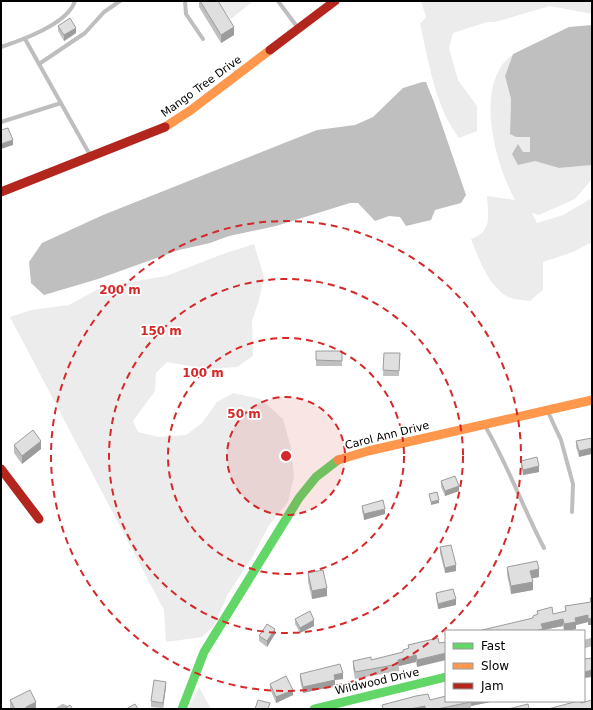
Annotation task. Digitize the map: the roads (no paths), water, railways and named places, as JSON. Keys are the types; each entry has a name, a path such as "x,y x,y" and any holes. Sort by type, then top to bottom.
{"street":[{"name":"Mango Tree Drive","path":"1,192 160,130 191,110 335,1"},
{"name":"Carol Ann Drive","path":"182,709 188,689 204,652 299,498 316,477 337,460 368,451 592,400"},
{"path":"1,469 39,519"},
{"name":"Wildwood Drive","path":"314,709 445,677"}],"lane":[{"path":"1,47 25,39 67,14 75,1"},
{"path":"39,64 85,33 104,12 120,1"},
{"path":"185,1 186,14 203,39"},
{"path":"278,1 298,28"},
{"path":"25,39 91,157"},
{"path":"1,122 61,103"},
{"path":"547,410 561,440 571,477 572,512"},
{"path":"484,424 502,458 514,487 544,548"},
{"path":"58,709 63,706 70,709"}]}
